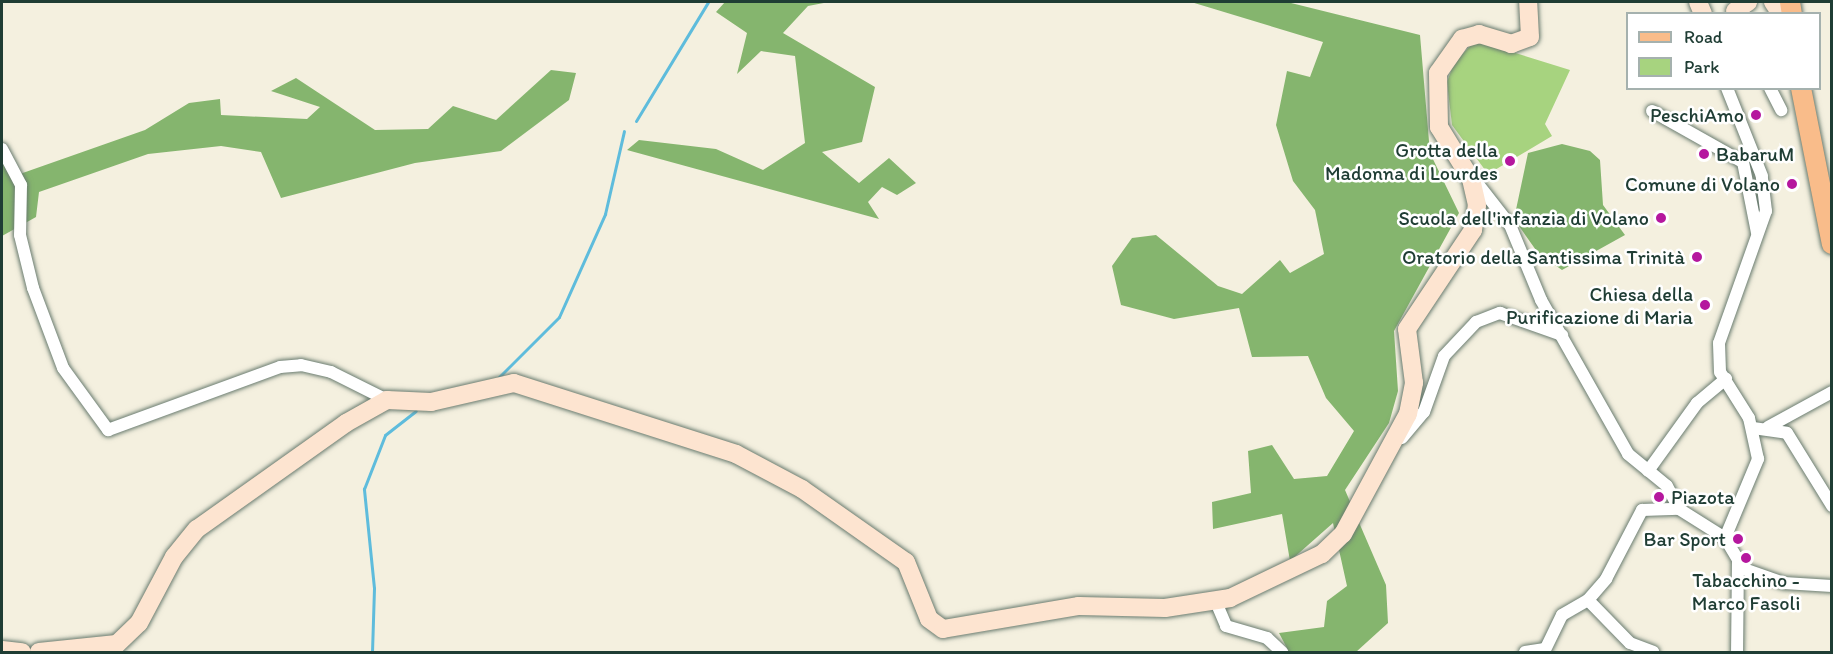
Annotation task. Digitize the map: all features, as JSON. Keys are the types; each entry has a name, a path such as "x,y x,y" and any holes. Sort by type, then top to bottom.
{"main road":[{"path":"1801,90 1832,244"}],"street":[{"path":"1528,2 1530,37 1511,44 1479,34 1462,39 1438,74 1439,127 1463,165 1510,225 1541,300 1584,369 1628,454 1667,486 1679,509 1725,538 1738,567 1737,652"},
{"path":"1725,538 1758,459 1753,428 1726,379 1719,343 1766,211 1762,176 1728,90"},
{"path":"1771,90 1781,110"},
{"path":"1652,111 1743,162 1757,233"},
{"path":"2,149 21,186 20,235 33,288 63,368 108,430 231,383 301,365 331,372 387,400 431,402 514,383 736,454 802,489 906,562 929,619 943,629 1079,606 1165,608 1216,602 1322,554 1354,520 1387,450 1408,414 1414,383 1407,329 1473,230 1477,205 1463,165"},
{"path":"1387,450 1424,412 1444,356 1476,322 1500,313 1524,317 1562,335"},
{"path":"1648,471 1697,404 1726,379"},
{"path":"1753,428 1768,427 1832,392"},
{"path":"39,652 117,644 139,623 168,566 196,529 242,492 387,400"},
{"path":"1768,427 1796,444 1832,506"},
{"path":"1525,652 1545,651 1562,615 1588,600 1606,579 1642,510 1679,509"},
{"path":"1738,567 1784,583 1832,586"},
{"path":"1588,600 1630,643 1653,652"},
{"path":"1216,602 1226,626 1267,638 1282,652"},
{"path":"2,650 22,652"}],"green space":[{"path":"725,2 829,2 808,6 783,33 875,87 862,142 822,152 859,183 889,158 916,183 897,195 882,187 868,202 879,219 627,150 639,140 716,149 763,170 805,143 795,56 761,51 737,74 747,33 716,12"},
{"path":"1191,2 1287,2 1420,35 1430,153 1459,213 1394,331 1398,391 1389,423 1345,490 1386,585 1388,623 1356,652 1289,652 1279,633 1324,627 1327,601 1347,586 1333,523 1290,561 1282,514 1213,529 1212,502 1251,493 1248,451 1272,445 1294,479 1327,476 1354,431 1326,398 1308,356 1252,357 1239,308 1174,319 1121,305 1112,266 1132,238 1156,235 1218,286 1242,294 1280,260 1290,273 1324,254 1315,210 1293,181 1276,125 1287,71 1310,77 1323,42"},
{"path":"1483,43 1570,70 1545,124 1552,136 1488,174 1452,125 1447,82 1454,63 1472,44"},
{"path":"551,70 576,73 569,100 501,151 415,163 281,198 261,152 221,146 148,154 39,192 36,217 2,236 2,159 17,175 145,130 189,103 220,99 221,115 307,119 320,107 271,91 296,78 375,130 428,129 453,106 496,120"},
{"path":"1562,144 1590,151 1600,160 1603,205 1625,235 1562,270 1538,253 1514,219 1528,153"}],"waterway":[{"path":"636,121 708,2"},
{"path":"498,378 559,317 605,214 624,131"},
{"path":"372,652 374,588 364,489 385,435 416,411"}],"place":[{"name":"PeschiAmo","path":"1756,115"},
{"name":"BabaruM","path":"1704,154"},
{"name":"Grotta della Madonna di Lourdes","path":"1510,161"},
{"name":"Comune di Volano","path":"1792,184"},
{"name":"Scuola dell'infanzia di Volano","path":"1661,218"},
{"name":"Oratorio della Santissima Trinità","path":"1697,257"},
{"name":"Chiesa della Purificazione di Maria","path":"1705,305"},
{"name":"Piazota","path":"1659,497"},
{"name":"Bar Sport","path":"1738,539"},
{"name":"Tabacchino - Marco Fasoli","path":"1746,558"}]}
